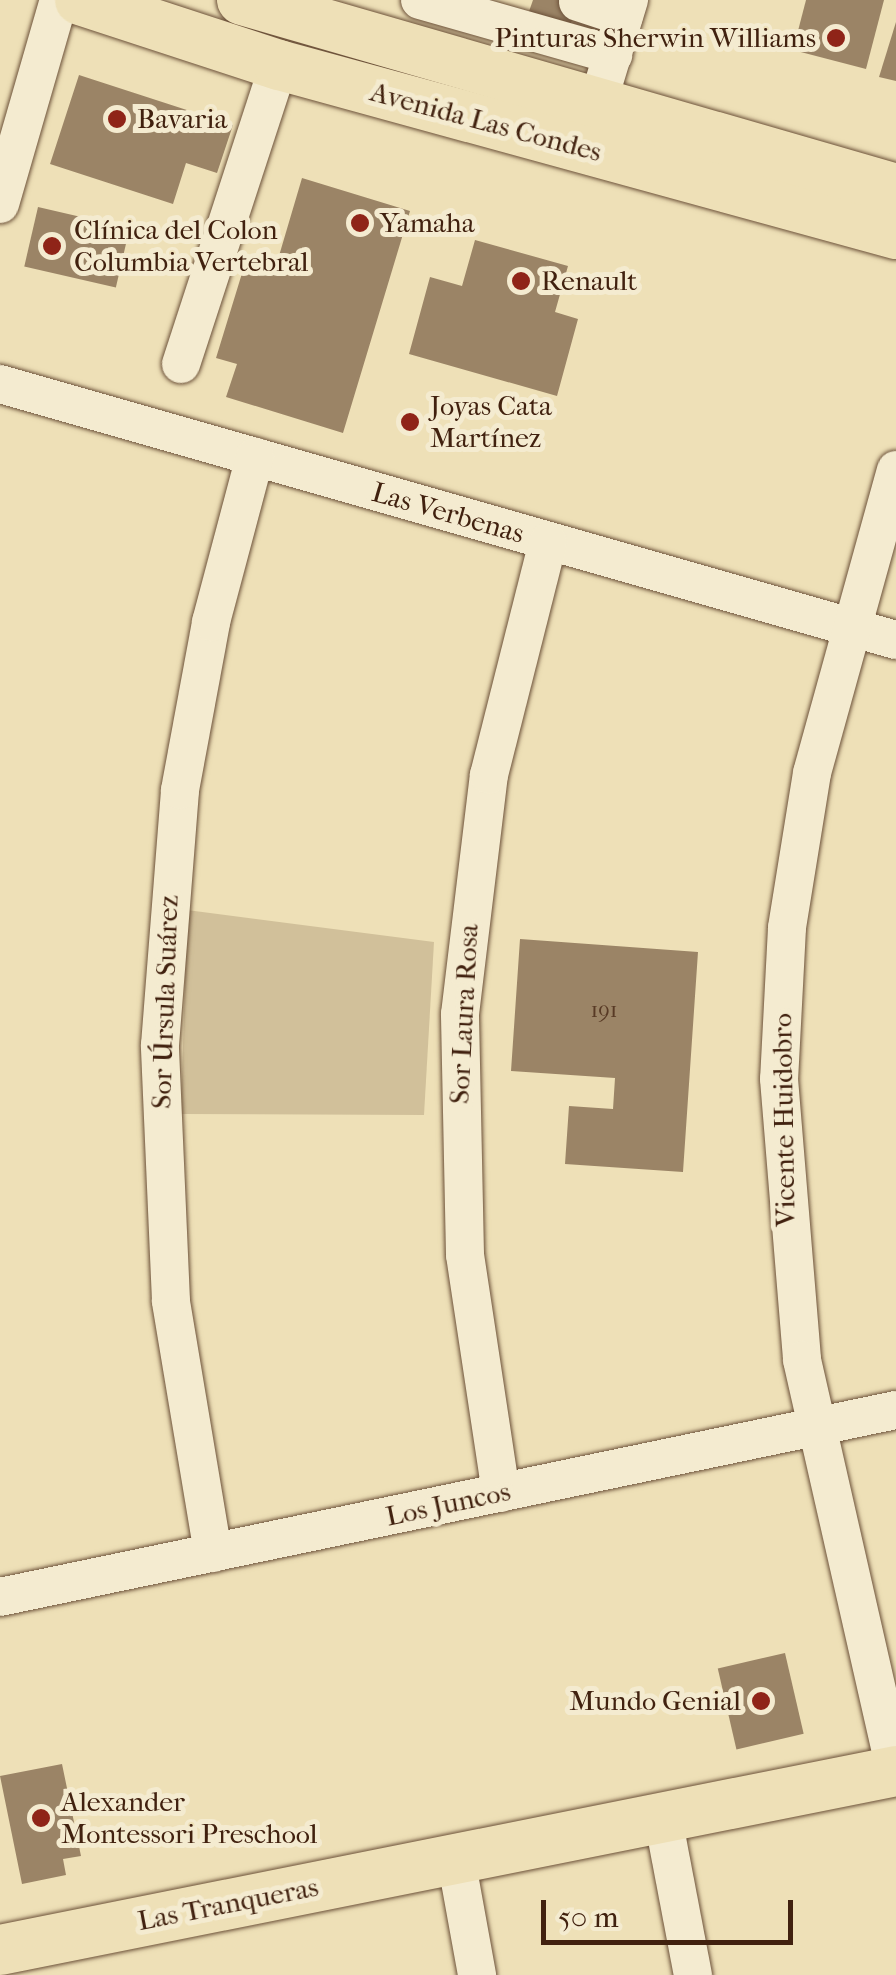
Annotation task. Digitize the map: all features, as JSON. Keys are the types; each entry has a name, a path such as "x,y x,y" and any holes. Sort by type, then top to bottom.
{"main road":[{"name":"Avenida Las Condes","path":"80,0 279,65 896,234"},
{"name":"Avenida Las Condes","path":"242,0 896,189"},
{"name":"Las Tranqueras","path":"0,1950 895,1772"}],"street":[{"path":"0,204 58,0"},
{"path":"420,0 493,12 614,55"},
{"path":"578,2 627,8 599,103"},
{"path":"457,62 493,12"},
{"path":"181,364 279,65"},
{"name":"Las Verbenas","path":"0,384 896,640"},
{"name":"Sor Úrsula Suárez","path":"213,1553 171,1300 160,1045 183,773 256,457"},
{"name":"Vicente Huidobro","path":"895,1772 815,1427 784,1223 781,1006 798,850 850,626 896,470"},
{"name":"Sor Laura Rosa","path":"501,1493 465,1255 460,1014 489,775 548,542"},
{"name":"Los Juncos","path":"0,1597 896,1410"},
{"path":"663,1818 692,1975"},
{"path":"456,1859 477,1975"}],"shaded area":[{"path":"187,910 434,942 424,1115 181,1114"}],"building":[{"path":"533,0 579,0 567,34 526,20"},
{"path":"806,0 884,0 866,69 793,50"},
{"path":"896,22 896,81 879,77"},
{"path":"79,75 233,125 217,173 186,163 173,204 50,164"},
{"path":"302,178 410,211 343,433 226,397 237,364 216,358 247,257 276,266"},
{"path":"38,207 130,228 116,288 24,266"},
{"path":"475,240 568,266 555,312 578,319 557,396 409,354 430,277 462,286"},
{"path":"520,939 698,952 683,1172 565,1164 569,1106 613,1109 615,1078 511,1071"},
{"name":"Mundo Genial","path":"785,1653 804,1734 736,1749 718,1669"},
{"name":"Alexander Montessori Preschool","path":"62,1764 81,1856 63,1859 66,1875 22,1884 0,1776"}],"place":[{"name":"Pinturas Sherwin Williams","path":"836,38"},
{"name":"Bavaria","path":"117,119"},
{"name":"Yamaha","path":"360,223"},
{"name":"Clínica del Colon Columbia Vertebral","path":"52,246"},
{"name":"Renault","path":"521,281"},
{"name":"Joyas Cata Martínez","path":"410,422"},
{"name":"Mundo Genial","path":"761,1701"},
{"name":"Alexander Montessori Preschool","path":"41,1818"}]}
